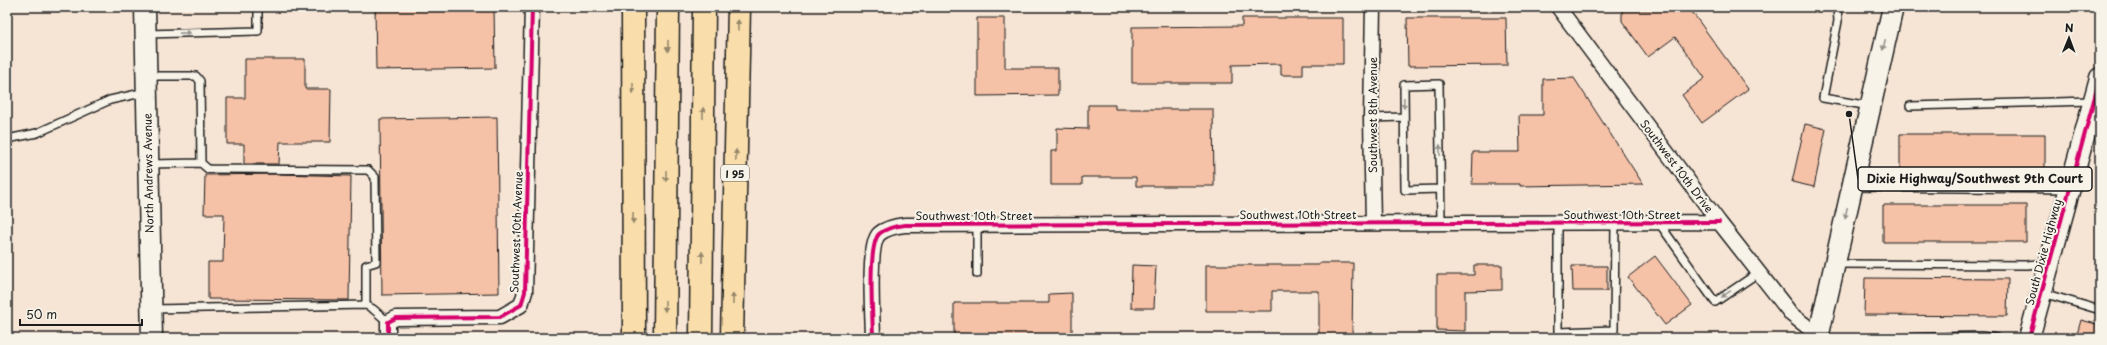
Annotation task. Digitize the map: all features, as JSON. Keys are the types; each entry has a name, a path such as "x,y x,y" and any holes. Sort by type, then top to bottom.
{"highway":[{"path":"633,7 634,338"},
{"path":"665,338 668,7"},
{"path":"701,338 704,7"},
{"name":"I 95","path":"732,338 738,7"}],"main road":[{"name":"North Andrews Avenue","path":"145,7 152,338"},
{"path":"1820,337 1834,264 1893,7"},
{"name":"South Dixie Highway","path":"2029,338 2100,78"}],"street":[{"name":"Southwest 10th Avenue","path":"388,322 396,318 500,317 521,305 524,292 532,7"},
{"name":"Southwest 8th Avenue","path":"1373,7 1373,223"},
{"name":"Southwest 10th Drive","path":"1558,7 1758,273 1792,315 1820,337"},
{"name":"Southwest 10th Street","path":"873,338 872,254 876,239 879,235 891,228 905,225 1719,222"},
{"path":"388,322 388,338"}],"lane":[{"path":"146,34 258,31 258,7"},
{"path":"1837,7 1838,21 1823,98 1870,107"},
{"path":"7,139 37,134 147,84 196,76 200,82 201,163"},
{"path":"1440,189 1405,190 1404,86 1439,84 1441,223"},
{"path":"1910,106 2071,103 2094,101"},
{"path":"1372,118 1404,117"},
{"path":"148,164 201,163 208,169 368,170 375,177 376,262 366,265 366,305"},
{"path":"1852,187 2070,189"},
{"path":"1558,223 1558,332 1614,330 1615,223"},
{"path":"1659,223 1715,302 1758,273"},
{"path":"977,224 977,274"},
{"path":"1834,264 2027,265 2049,263"},
{"path":"2041,293 2100,310"},
{"path":"152,309 366,305 373,308 388,322"},
{"path":"1903,338 1981,336 1997,338"}],"building":[{"path":"375,7 494,7 495,68 376,70"},
{"path":"1690,9 1748,89 1702,123 1682,95 1705,78 1675,37 1648,57 1622,21 1622,10"},
{"path":"977,18 1005,18 1005,68 1058,68 1058,95 977,96"},
{"path":"1242,18 1343,18 1343,64 1303,64 1303,75 1281,75 1281,64 1232,65 1232,83 1132,83 1132,27 1242,26"},
{"path":"1407,18 1506,18 1507,65 1408,66"},
{"path":"245,59 305,59 305,89 331,89 330,142 280,142 279,164 244,164 244,144 227,144 227,98 245,98"},
{"path":"1574,78 1643,184 1520,186 1520,184 1472,184 1473,152 1520,152 1519,115 1543,115 1543,79"},
{"path":"1088,105 1115,105 1115,109 1213,109 1214,186 1136,186 1136,177 1082,177 1082,185 1051,185 1051,151 1057,151 1057,128 1088,129"},
{"path":"497,117 499,293 382,295 380,119"},
{"path":"1805,124 1826,129 1814,187 1792,182"},
{"path":"1900,134 2045,134 2045,173 1900,172"},
{"path":"279,174 351,176 349,300 208,299 208,262 223,262 224,214 204,214 205,175"},
{"path":"1883,205 2026,205 2026,242 1883,242"},
{"path":"1655,256 1692,305 1665,325 1628,277"},
{"path":"1319,263 1353,263 1352,338 1319,338 1319,291 1272,291 1272,311 1206,311 1206,265 1319,265"},
{"path":"1132,265 1156,266 1154,308 1131,308"},
{"path":"1474,265 1502,265 1502,290 1465,291 1465,331 1437,330 1437,275 1474,275"},
{"path":"1572,266 1607,266 1607,291 1573,291"},
{"path":"1865,278 2008,279 2007,316 1864,315"},
{"path":"1072,293 1072,338 954,338 954,303 1049,303 1049,294"},
{"path":"2081,320 2100,325 2100,338 2076,338"}],"cycle path":[{"path":"388,338 388,322 396,318 500,317 521,305 525,292 532,7"},
{"path":"2029,338 2100,78"},
{"path":"873,338 872,267 875,241 879,234 885,230 902,225 1719,222"}],"place":[{"name":"Dixie Highway/Southwest 9th Court","path":"1849,114"}]}
